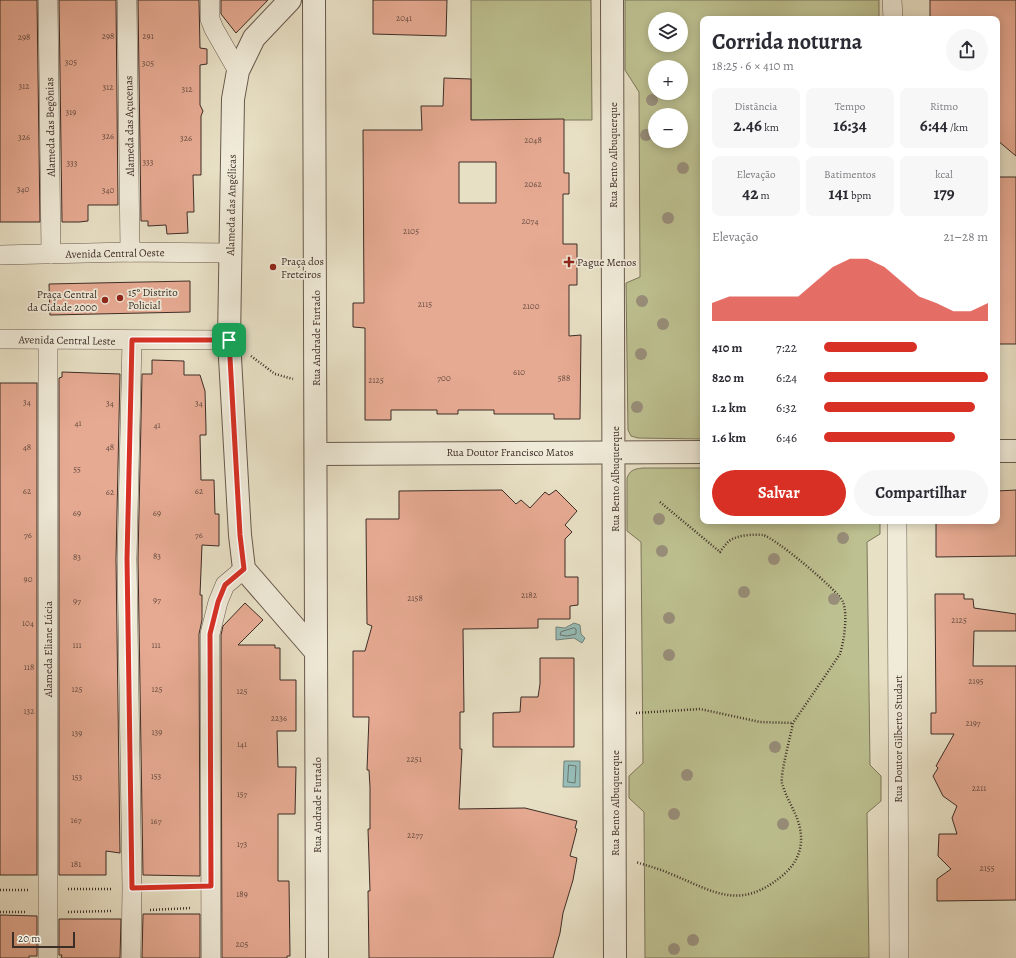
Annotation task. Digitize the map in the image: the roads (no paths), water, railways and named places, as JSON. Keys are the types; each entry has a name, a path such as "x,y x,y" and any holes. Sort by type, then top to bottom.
{"street":[{"name":"Alameda das Begônias","path":"48,0 51,254"},
{"name":"Alameda das Açucenas","path":"127,0 130,252"},
{"path":"210,0 210,19 214,29 238,71"},
{"name":"Alameda das Angélicas","path":"244,569 240,527 229,340 233,99 238,71 254,38 290,0"},
{"name":"Rua Andrade Furtado","path":"314,0 317,958"},
{"name":"Rua Bento Albuquerque","path":"612,0 615,452 615,958"},
{"path":"892,0 893,16"},
{"name":"Avenida Central Oeste","path":"0,255 130,252 230,253"},
{"name":"Avenida Central Leste","path":"0,339 229,340"},
{"name":"Alameda Eliane Lúcia","path":"48,340 48,958"},
{"path":"131,958 132,888 127,559 132,340"},
{"path":"1000,452 1016,451"},
{"name":"Rua Doutor Francisco Matos","path":"316,454 700,452"},
{"name":"Rua Doutor Gilberto Studart","path":"897,524 899,958"},
{"path":"211,958 210,634 218,602 225,585 244,569 316,652"}],"water":[{"path":"574,623 580,625 581,634 585,638 582,643 574,638 556,640 556,627 565,628"},
{"path":"564,761 580,761 580,787 563,787"}],"place":[{"name":"Pague Menos","path":"569,262"},
{"name":"Praça dos Freteiros","path":"273,267"},
{"name":"15º Distrito Policial","path":"120,298"},
{"name":"Praça Central da Cidade 2000","path":"105,300"}]}
